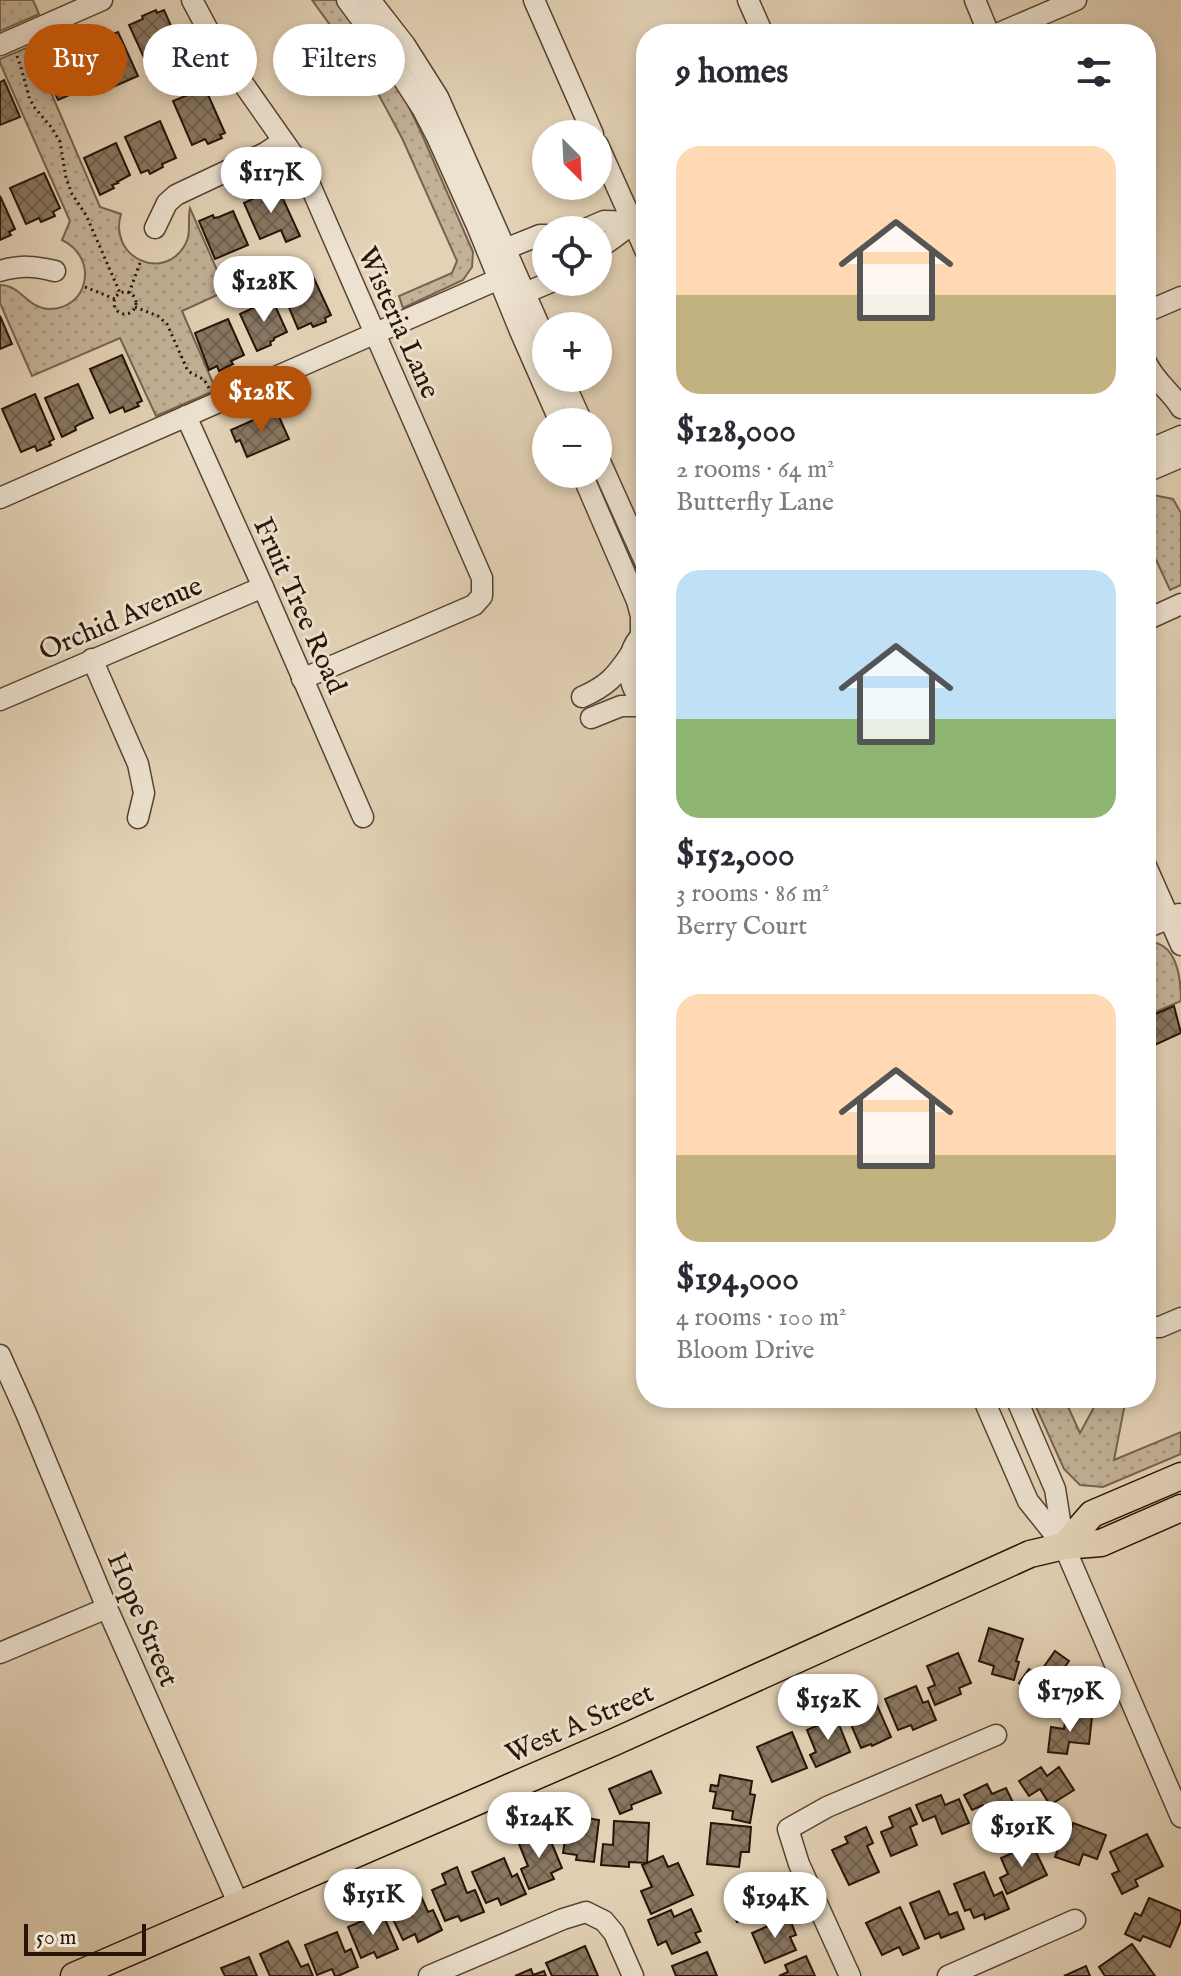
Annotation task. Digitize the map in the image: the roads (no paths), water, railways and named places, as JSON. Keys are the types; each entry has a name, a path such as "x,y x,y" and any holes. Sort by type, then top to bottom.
{"main road":[{"path":"1064,1546 1092,1514 1181,1476"},
{"name":"West A Street","path":"74,1976 612,1743 1030,1554 1064,1546 1101,1543 1181,1508"}],"street":[{"path":"8,49 102,0"},
{"name":"Wisteria Lane","path":"192,0 216,45 299,163 482,578 482,596 474,605 302,679"},
{"path":"347,0 387,54 437,137 554,408"},
{"path":"370,0 405,45 438,97 533,312"},
{"path":"534,0 587,120"},
{"path":"748,0 759,24"},
{"path":"975,0 985,24"},
{"path":"1020,24 1076,0"},
{"path":"155,228 167,203 176,195 265,153 283,141"},
{"path":"612,170 636,214"},
{"path":"612,221 636,219"},
{"path":"612,241 636,221"},
{"path":"505,249 532,238"},
{"path":"499,279 505,249"},
{"path":"0,271 34,266 55,271"},
{"path":"499,279 525,293"},
{"path":"0,498 499,279"},
{"path":"525,293 532,290"},
{"path":"1156,308 1181,297"},
{"path":"1156,386 1174,396 1181,408"},
{"name":"Fruit Tree Road","path":"186,416 363,817"},
{"path":"1156,447 1181,436"},
{"path":"1156,453 1180,459"},
{"path":"1156,468 1180,459"},
{"path":"588,488 636,599"},
{"path":"612,488 636,542"},
{"name":"Orchid Avenue","path":"0,700 263,587"},
{"path":"1156,615 1181,604"},
{"path":"582,697 604,687 636,646"},
{"path":"630,655 629,678 636,694"},
{"path":"92,659 138,764 144,793 138,818"},
{"path":"591,718 621,706 636,706"},
{"path":"1156,883 1175,915 1181,945"},
{"path":"1156,924 1175,915"},
{"path":"1156,1327 1181,1318"},
{"name":"Hope Street","path":"0,1355 107,1608 239,1905"},
{"path":"987,1408 1028,1501 1064,1546"},
{"path":"1020,1408 1055,1489 1064,1546 1181,1817"},
{"path":"0,1653 107,1608"},
{"path":"850,1976 799,1864 788,1829 827,1807 996,1735"},
{"path":"429,1976 586,1912 604,1921 614,1933 633,1976"},
{"path":"948,1976 1075,1920"}]}
